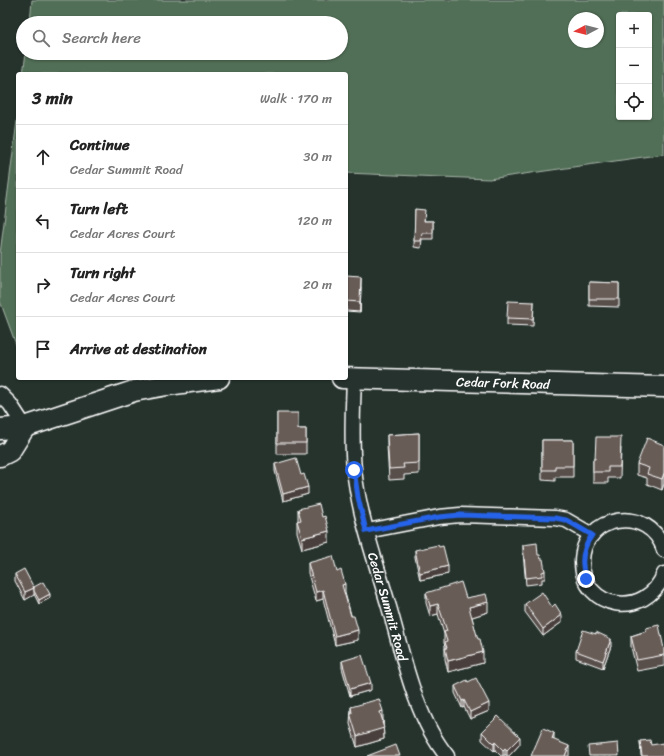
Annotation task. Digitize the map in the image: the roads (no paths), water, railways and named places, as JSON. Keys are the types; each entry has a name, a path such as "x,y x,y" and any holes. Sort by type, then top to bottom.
{"street":[{"name":"Cedar Fork Road","path":"348,378 664,387"},
{"name":"Cedar Summit Road","path":"348,378 354,470 358,497 366,531 426,723 447,756"},
{"path":"0,429 26,427 134,391 204,380"},
{"path":"0,394 10,404 26,427"},
{"path":"0,456 10,451 26,427"},
{"path":"366,531 439,517 478,515 555,518 566,520 592,535"},
{"path":"664,550 657,536 651,529 643,524 634,521 615,520 598,528 586,543 583,552 583,570 591,588 597,594 614,603 632,603 649,596 656,589 664,574"}]}
